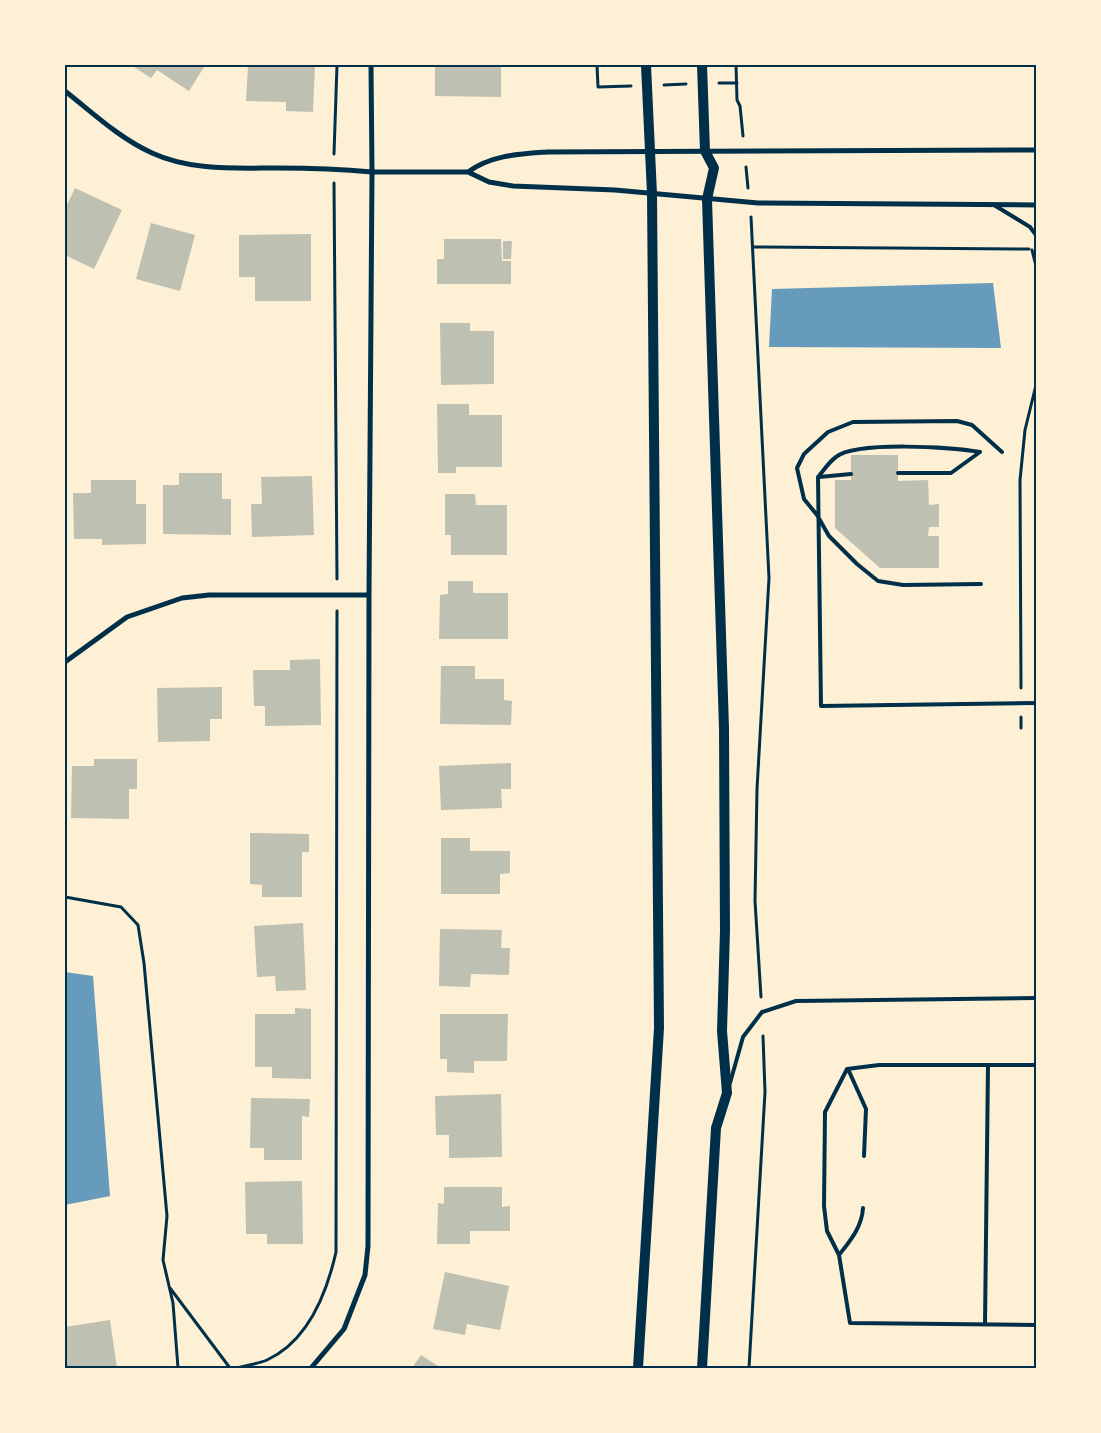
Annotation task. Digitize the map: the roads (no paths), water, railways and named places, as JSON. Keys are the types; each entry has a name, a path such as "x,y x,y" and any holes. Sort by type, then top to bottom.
{"main road":[{"path":"638,1368 659,1028 652,194 646,65"},
{"path":"702,65 705,151 714,168 707,199 724,728 725,931 722,1031 727,1093 716,1128 702,1368"}],"street":[{"path":"311,1368 344,1329 365,1275 368,1246 371,65"},
{"path":"65,91 120,135 152,153 181,163 214,168 333,168 372,172 468,172 489,182 514,186 652,194 750,203 1036,205"},
{"path":"468,172 479,164 493,159 525,153 1036,150"},
{"path":"65,662 127,617 182,598 208,595 369,594"}],"lane":[{"path":"994,205 1030,227 1036,235"},
{"path":"980,584 903,585 878,581 856,564 829,536 817,515 804,499 797,468 804,454 828,432 853,422 957,421 972,425 1002,452"},
{"path":"898,473 950,473 980,452 952,447 853,449 836,456 818,477 821,706 1036,703"},
{"path":"818,477 851,474"},
{"path":"727,1093 743,1037 762,1012 796,1001 1036,998"},
{"path":"848,1069 879,1065 1036,1065"},
{"path":"985,1324 988,1065"},
{"path":"848,1069 866,1109 864,1156"},
{"path":"848,1069 825,1112 824,1206 827,1231 839,1255 850,1322 1036,1325"},
{"path":"839,1255 854,1237 862,1217 862,1208"}],"water":[{"path":"993,283 1001,348 769,347 772,289"},
{"path":"65,972 93,976 110,1196 65,1205"}]}
